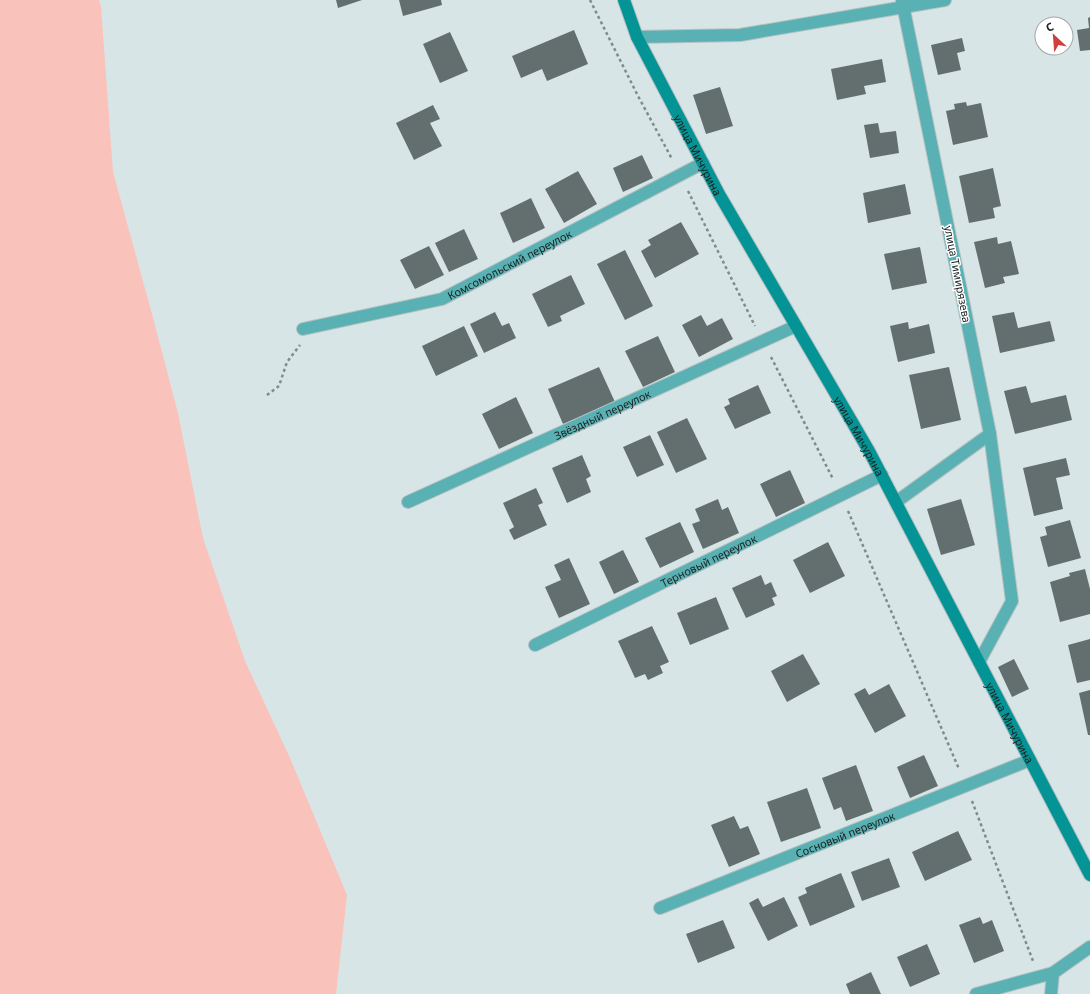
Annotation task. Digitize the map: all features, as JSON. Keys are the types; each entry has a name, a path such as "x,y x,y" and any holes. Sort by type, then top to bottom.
{"street":[{"name":"улица Мичурина","path":"624,0 637,37 719,194 869,451 1090,875"},
{"path":"637,37 740,35 903,4 945,0"},
{"name":"улица Тимирязева","path":"903,4 990,434 1012,601 979,662"},
{"name":"Комсомольский переулок","path":"304,329 442,299 703,163"},
{"name":"Звёздный переулок","path":"408,502 796,326"},
{"path":"896,502 990,434"},
{"name":"Терновый переулок","path":"535,645 882,475"},
{"name":"Сосновый переулок","path":"660,908 1030,760"},
{"path":"976,994 1053,973 1090,948"},
{"path":"1051,994 1053,973"}],"path":[{"path":"267,395 279,386 287,362 302,343 304,329"}],"shaded area":[{"path":"0,0 99,0 101,6 113,172 178,413 203,538 245,661 290,758 347,895 336,994 0,994"}],"building":[{"path":"336,0 362,0 338,8"},
{"path":"399,0 441,0 442,5 403,16"},
{"path":"1090,17 1090,50 1080,51 1077,30 1089,28 1088,18"},
{"path":"574,30 588,64 547,81 542,69 521,78 512,56"},
{"path":"450,32 468,71 440,83 423,44"},
{"path":"962,38 965,51 957,53 961,70 938,75 931,45"},
{"path":"882,59 886,82 864,86 866,94 837,100 831,69"},
{"path":"720,87 733,126 706,134 693,95"},
{"path":"966,102 967,106 981,103 988,137 953,145 946,111 955,109 954,104"},
{"path":"433,105 440,119 430,123 442,146 414,160 396,123"},
{"path":"878,123 880,133 896,131 899,153 870,158 864,125"},
{"path":"642,155 653,178 623,192 613,168"},
{"path":"993,168 1001,206 993,208 995,218 969,223 959,176"},
{"path":"578,171 597,204 564,223 545,189"},
{"path":"905,184 911,214 868,223 863,193"},
{"path":"531,198 545,228 513,243 500,213"},
{"path":"681,222 699,254 655,278 641,251 651,245 648,240"},
{"path":"464,229 478,259 449,272 435,243"},
{"path":"997,237 998,244 1011,241 1019,274 1003,277 1005,283 985,288 974,242"},
{"path":"429,246 444,275 415,289 400,260"},
{"path":"920,247 927,283 892,290 884,254"},
{"path":"625,250 653,306 625,320 597,264"},
{"path":"571,275 585,304 560,316 562,321 548,327 532,294"},
{"path":"495,312 502,326 509,323 516,338 484,353 470,324"},
{"path":"1014,312 1018,328 1050,321 1055,341 1000,353 992,316"},
{"path":"701,315 707,326 722,318 733,339 699,357 682,325"},
{"path":"908,322 909,329 929,324 935,353 898,362 890,326"},
{"path":"464,326 478,356 436,376 422,346"},
{"path":"658,336 675,372 643,387 625,351"},
{"path":"599,367 615,402 563,424 548,389"},
{"path":"949,367 961,420 921,429 909,375"},
{"path":"758,385 771,413 735,429 724,407 730,404 728,399"},
{"path":"1026,386 1031,403 1066,395 1072,420 1015,434 1004,391"},
{"path":"516,397 533,433 499,449 482,414"},
{"path":"687,418 707,459 676,473 657,432"},
{"path":"650,435 664,465 637,477 623,447"},
{"path":"582,455 591,476 586,479 591,492 567,503 552,468"},
{"path":"1066,458 1070,475 1056,478 1063,509 1034,516 1023,468"},
{"path":"790,470 805,503 776,517 760,484"},
{"path":"536,488 543,503 538,505 547,525 514,540 509,530 514,527 503,503"},
{"path":"718,499 722,510 728,507 739,533 703,549 692,524 700,521 695,509"},
{"path":"961,499 975,545 941,555 927,509"},
{"path":"1070,520 1081,558 1048,567 1040,537 1047,535 1045,527"},
{"path":"680,522 694,552 660,568 645,538"},
{"path":"828,542 845,576 810,593 793,560"},
{"path":"623,550 639,582 614,594 599,562"},
{"path":"569,558 590,604 559,618 545,587 561,580 554,565"},
{"path":"1085,569 1090,589 1090,614 1060,622 1050,582 1070,576 1069,573"},
{"path":"761,575 765,585 771,582 777,596 772,598 775,605 746,618 732,588"},
{"path":"716,597 729,629 690,645 677,613"},
{"path":"652,626 669,662 660,666 663,673 648,680 645,674 635,678 618,641"},
{"path":"1090,639 1090,680 1077,683 1068,645"},
{"path":"803,654 820,684 787,702 771,671"},
{"path":"1014,659 1029,689 1012,697 998,667"},
{"path":"889,684 906,716 875,733 854,694 865,688 869,695"},
{"path":"1090,690 1090,735 1088,735 1079,693"},
{"path":"924,755 938,786 910,798 897,767"},
{"path":"856,765 873,811 846,821 841,807 834,810 822,778"},
{"path":"807,788 821,828 781,842 767,802"},
{"path":"734,816 740,829 748,826 760,854 729,867 711,825"},
{"path":"958,831 972,860 925,881 912,852"},
{"path":"889,858 900,887 862,901 851,872"},
{"path":"841,873 855,907 810,926 798,897 807,893 805,888"},
{"path":"784,897 798,926 768,941 749,903 758,898 763,907"},
{"path":"980,917 983,924 992,920 1004,951 974,963 959,925"},
{"path":"723,920 735,948 698,963 686,934"},
{"path":"927,944 940,974 910,987 897,957"},
{"path":"871,972 881,994 850,994 846,984"}]}
